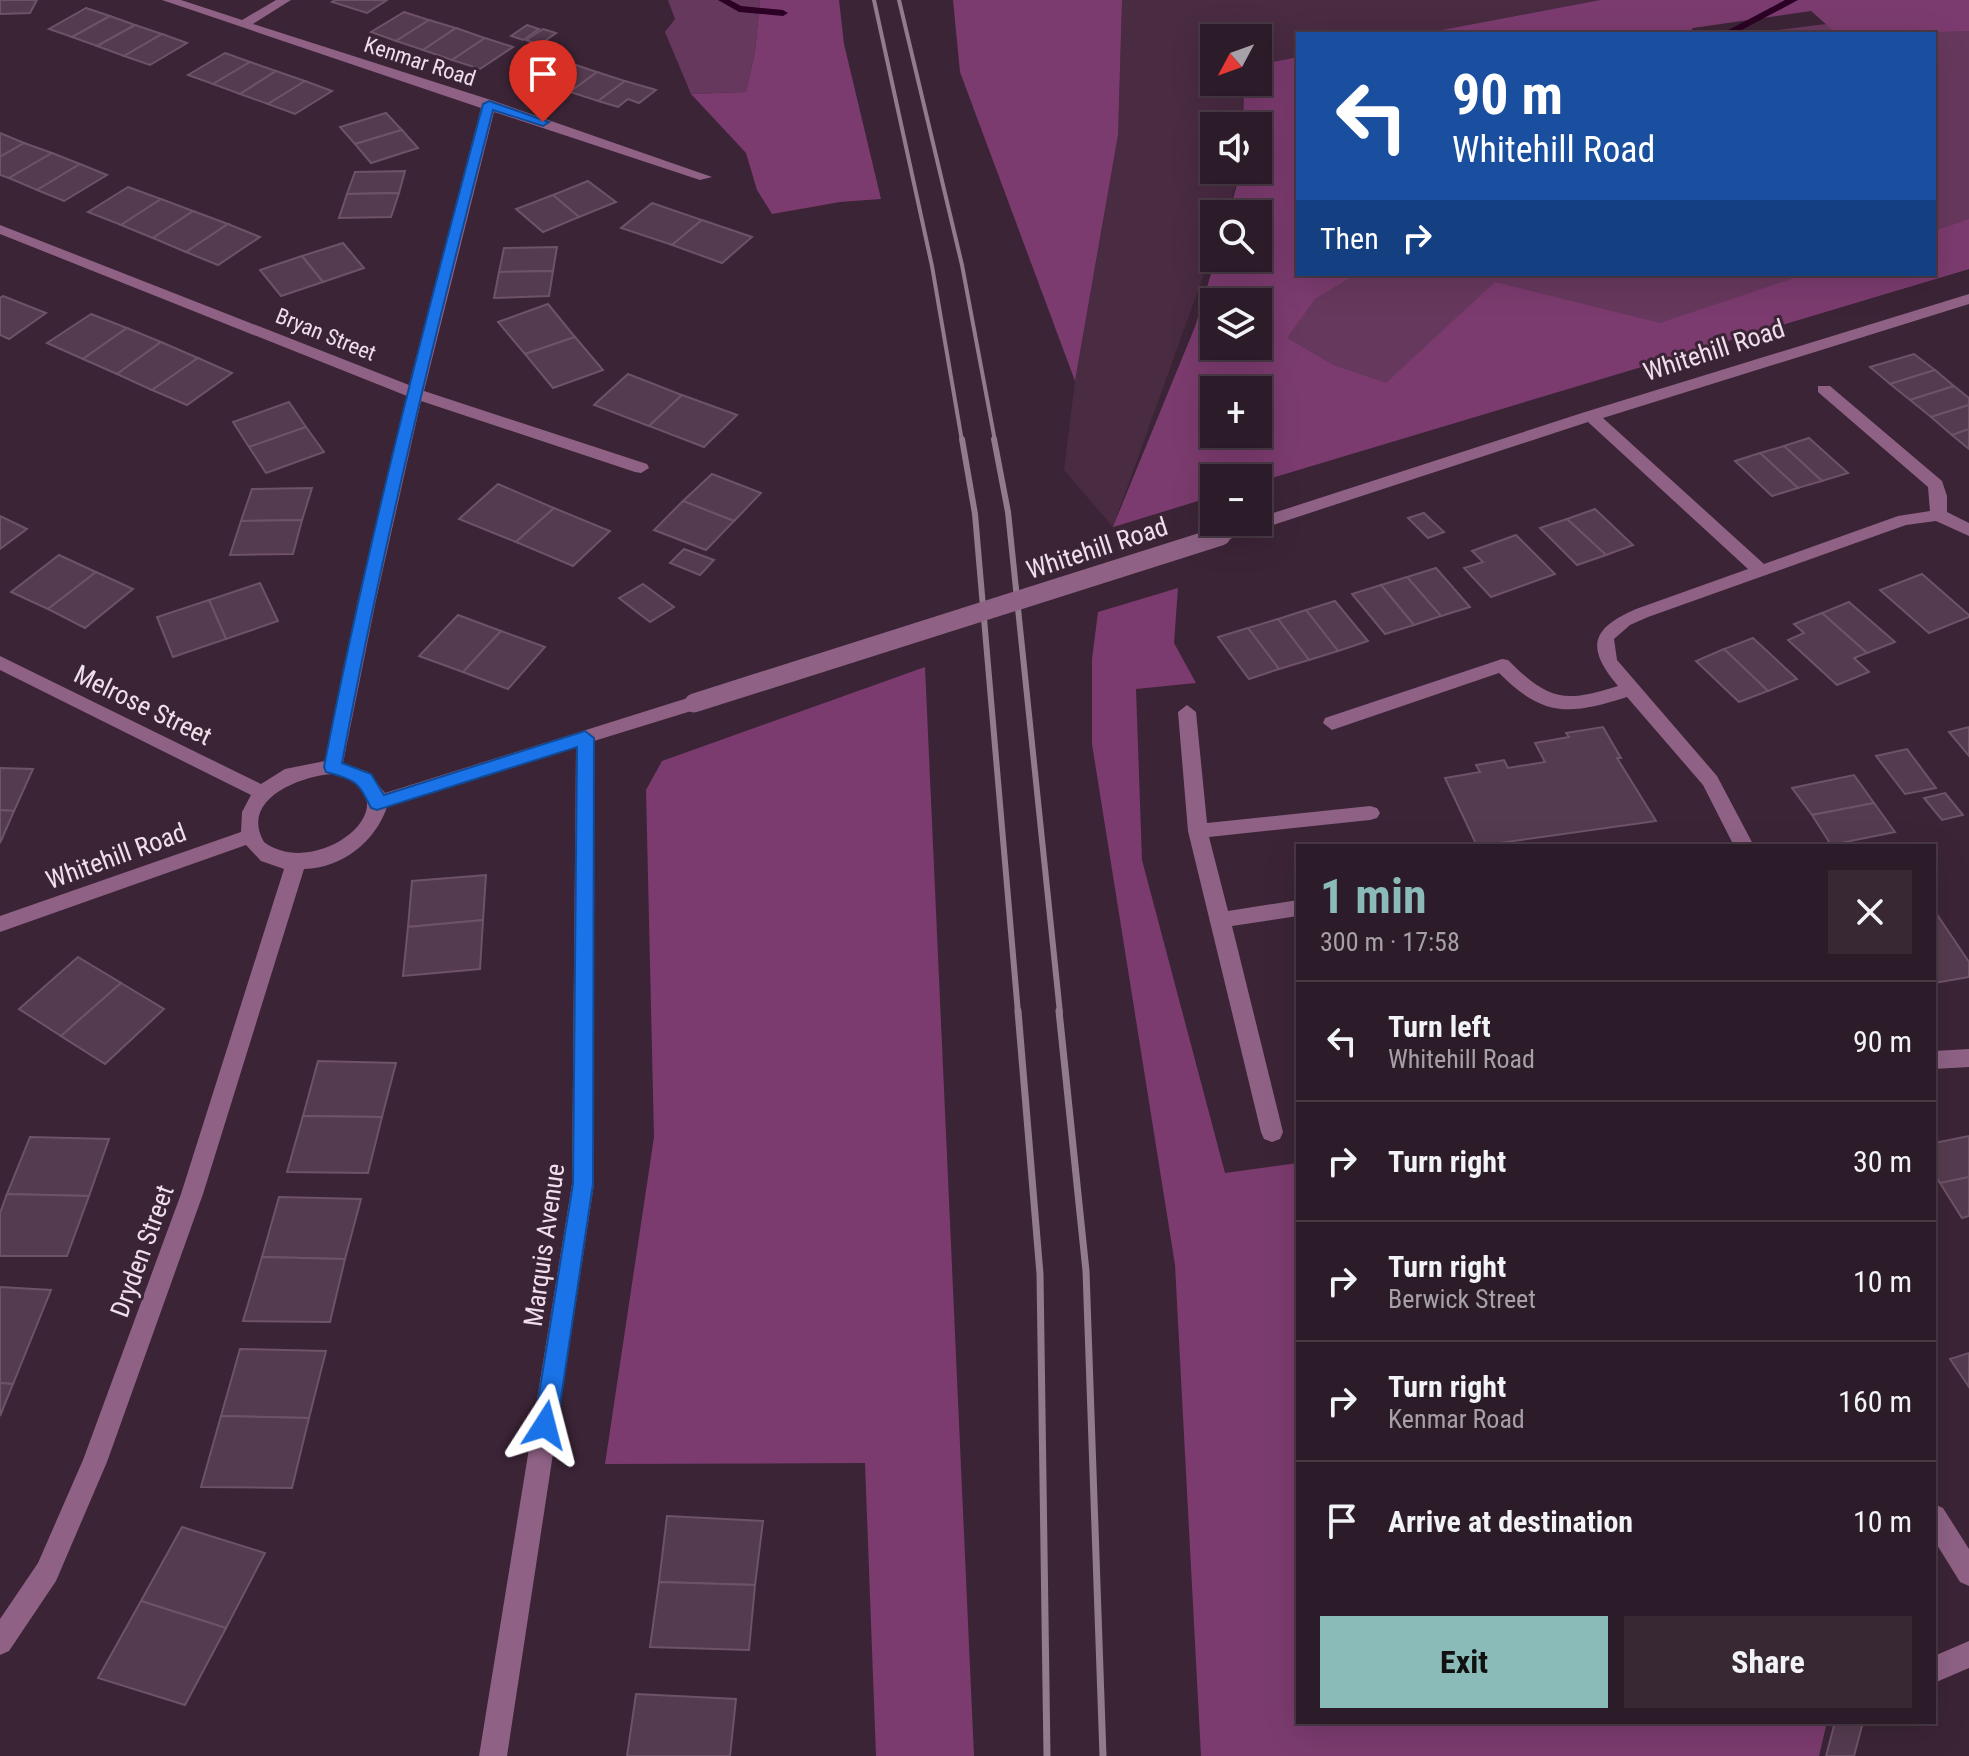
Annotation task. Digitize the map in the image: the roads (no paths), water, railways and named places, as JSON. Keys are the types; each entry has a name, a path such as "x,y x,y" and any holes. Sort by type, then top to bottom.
{"street":[{"name":"Kenmar Road","path":"168,0 705,177"},
{"path":"244,24 285,0"},
{"path":"333,767 358,632 446,264 489,104"},
{"name":"Bryan Street","path":"0,229 417,394 641,468"},
{"name":"Whitehill Road","path":"377,803 1591,416 1969,299"},
{"path":"1824,389 1936,485 1938,515"},
{"path":"1591,416 1759,569"},
{"path":"1743,844 1710,781 1608,662 1605,637 1624,621 1642,613 1904,520 1938,515 1969,530"},
{"name":"Melrose Street","path":"0,662 263,793"},
{"path":"1332,723 1502,665 1527,692 1551,704 1583,704 1631,689"},
{"path":"1187,712 1198,831 1272,1132"},
{"name":"Marquis Avenue","path":"493,1756 583,1184 585,738"},
{"path":"333,767 351,771 365,779 374,790 377,803 375,818 353,845 316,861 296,862 266,854 250,836 249,821 253,806 263,793 295,772 333,767"},
{"path":"1198,831 1370,813"},
{"name":"Whitehill Road","path":"0,924 250,836"},
{"name":"Dryden Street","path":"0,1642 47,1572 95,1462 192,1194 296,862"},
{"path":"1219,920 1296,908"},
{"path":"1936,1060 1969,1058"},
{"path":"1936,1520 1969,1573"},
{"path":"1936,1669 1969,1654"}],"waterway":[{"path":"723,0 739,9 783,13"},
{"path":"1730,32 1793,0"}],"railway":[{"path":"874,0 932,266 962,441"},
{"path":"899,0 962,265 995,441"},
{"path":"962,439 975,514 1018,1013"},
{"path":"994,439 1008,512 1060,1013"},
{"path":"1018,1011 1040,1274 1047,1756"},
{"path":"1059,1011 1086,1271 1103,1756"}]}
